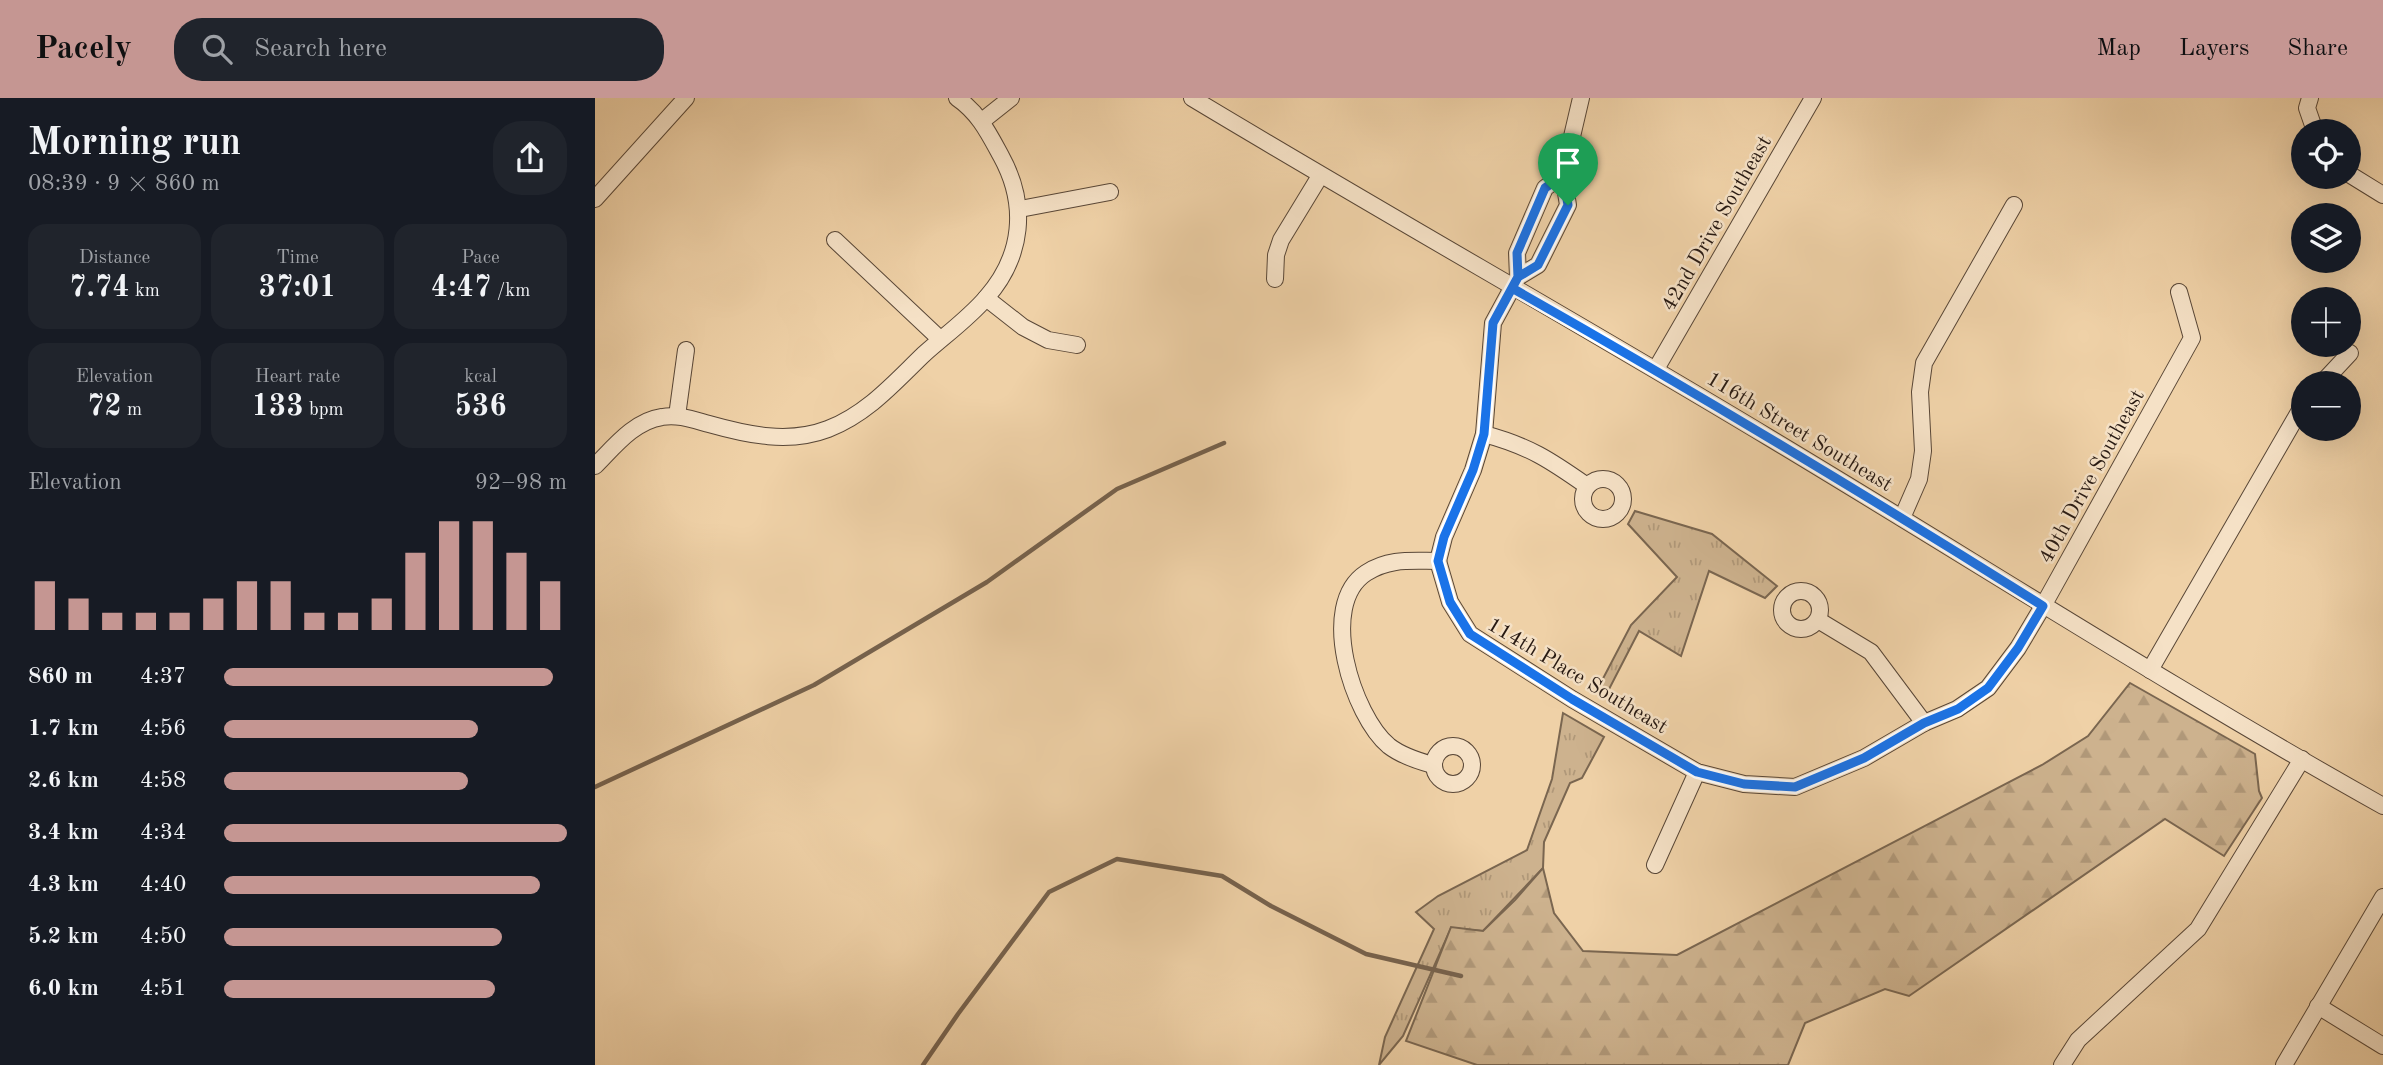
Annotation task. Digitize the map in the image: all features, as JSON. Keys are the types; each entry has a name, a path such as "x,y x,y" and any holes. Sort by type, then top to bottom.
{"street":[{"path":"595,198 686,98"},
{"path":"982,121 1011,98"},
{"name":"116th Street Southeast","path":"1192,98 1319,176 1515,282 1902,517 2043,606 2383,806"},
{"path":"1515,282 1538,265 1568,205 1563,175 1581,98"},
{"name":"42nd Drive Southeast","path":"1656,369 1813,98"},
{"path":"2310,98 2307,108 2311,119"},
{"path":"595,466 630,431 660,417 677,416 772,438 801,436 827,429 869,407 986,298 1007,267 1017,241 1020,209 1010,172 982,121 966,100"},
{"path":"1433,765 1411,759 1390,747 1369,722 1352,685 1341,628 1348,594 1363,574 1388,561 1438,561 1444,537 1473,470 1484,434 1493,323 1515,282 1517,253 1545,188 1563,175"},
{"path":"1275,279 1280,240 1319,176"},
{"path":"2361,181 2383,195"},
{"path":"1020,209 1110,192"},
{"path":"1902,517 1919,479 1923,451 1920,391 1924,363 2014,205"},
{"path":"835,240 940,340"},
{"name":"40th Drive Southeast","path":"1697,772 1744,784 1795,787 1864,758 1924,723 1958,709 1988,688 2018,648 2043,606 2192,338 2179,292"},
{"path":"986,298 1023,327 1048,340 1077,345"},
{"path":"677,416 686,350"},
{"path":"2333,371 2346,357"},
{"path":"2150,670 2291,426"},
{"path":"1484,434 1518,443 1548,459 1587,486"},
{"name":"114th Place Southeast","path":"1438,561 1450,602 1470,634 1572,699 1697,772"},
{"path":"1818,620 1871,652 1924,723"},
{"path":"2062,1065 2078,1040 2198,929 2302,760"},
{"path":"1655,865 1697,772"},
{"path":"2284,1065 2383,897"},
{"path":"2318,1006 2383,1046"}],"green space":[{"path":"1635,511 1712,534 1777,586 1765,598 1709,571 1681,656 1639,631 1605,697 1597,690 1631,625 1677,577 1628,524"},
{"path":"2130,683 2255,754 2262,798 2224,856 2165,819 1909,996 1885,989 1805,1023 1788,1065 1477,1065 1406,1041 1451,927 1483,931 1543,868 1554,913 1583,951 1677,955 2042,765 2088,736"},
{"path":"1563,713 1604,737 1582,778 1570,783 1544,842 1543,868 1483,931 1451,928 1403,1036 1379,1065 1385,1037 1434,929 1416,912 1438,896 1527,850 1552,779"}],"waterway":[{"path":"595,787 814,685 987,582 1117,489 1224,443"},
{"path":"923,1065 1049,892 1117,859 1222,876 1271,906 1366,954 1461,976"}],"route":[{"path":"1568,205 1538,265 1518,277 1512,288 1503,305 1493,323 1484,434 1473,470 1444,537 1438,561 1450,602 1470,634 1572,699 1697,772 1744,784 1795,787 1864,758 1924,723 1958,709 1988,688 2018,648 2043,606 1902,517 1656,369 1512,288 1518,277 1517,253 1545,188 1563,175 1568,205"}]}
